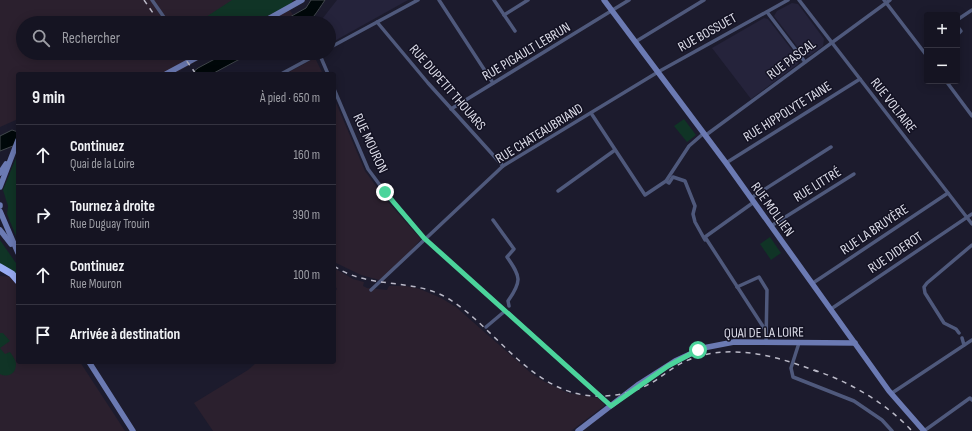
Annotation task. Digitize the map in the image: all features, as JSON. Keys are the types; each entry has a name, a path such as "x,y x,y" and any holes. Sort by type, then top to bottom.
{"highway":[{"path":"0,267 12,274 16,279"},
{"path":"0,271 16,281"}],"street":[{"path":"152,0 163,16"},
{"path":"273,16 302,0"},
{"path":"336,44 418,0"},
{"path":"439,0 494,83"},
{"path":"494,0 515,31"},
{"path":"504,15 528,0"},
{"name":"RUE MOLLIEN","path":"604,0 705,134 892,393 924,431"},
{"name":"RUE PIGAULT LEBRUN","path":"451,109 629,0"},
{"path":"635,42 697,2 704,0"},
{"name":"RUE BOSSUET","path":"658,72 788,0"},
{"name":"RUE VOLTAIRE","path":"799,0 972,224"},
{"path":"887,1 924,52"},
{"name":"RUE PASCAL","path":"666,181 689,146 887,1"},
{"path":"960,18 972,10"},
{"path":"767,12 805,62"},
{"name":"RUE DUPETIT THOUARS","path":"377,22 451,109 503,166"},
{"path":"170,72 191,60"},
{"path":"285,72 306,60"},
{"path":"322,60 327,72"},
{"name":"RUE CHATEAUBRIAND","path":"371,290 424,238 503,166 658,72"},
{"name":"RUE HIPPOLYTE TAINE","path":"726,163 860,79"},
{"path":"948,84 972,116"},
{"name":"RUE MOURON","path":"336,94 368,169 385,192 424,238 611,406"},
{"path":"591,113 645,195 666,181 669,183 673,177 685,180 695,206 693,214 694,222 705,241 706,239 766,331"},
{"path":"0,173 16,144"},
{"path":"706,239 752,200 831,147"},
{"path":"558,191 615,150"},
{"path":"0,187 10,156"},
{"name":"RUE LITTRÉ","path":"771,226 854,174"},
{"name":"RUE LA BRUYÈRE","path":"813,283 948,193"},
{"path":"0,211 16,248"},
{"name":"RUE DIDEROT","path":"831,309 972,214"},
{"path":"493,220 514,249 507,257 517,272 518,284 508,301 509,306"},
{"path":"0,230 16,250"},
{"path":"959,333 956,329 944,323 925,293 924,288 927,283 972,245"},
{"path":"737,287 759,277 767,290 766,342"},
{"path":"486,327 505,311"},
{"path":"962,338 964,345"},
{"path":"892,393 972,340"},
{"name":"QUAI DE LA LOIRE","path":"578,431 668,366 693,352 726,343 855,343"},
{"path":"799,343 792,368 794,377 854,401 882,420 892,431"},
{"path":"89,364 133,431"},
{"path":"924,431 971,399"}],"shaded area":[{"path":"0,0 283,0 293,15 16,16 16,60 199,60 178,72 16,72 16,120 0,127"},
{"path":"311,0 325,0 314,16 292,16 306,8"},
{"path":"337,0 408,0 336,40 336,16 324,16"},
{"path":"792,3 798,4 824,39 823,46 809,56 803,54 774,16 777,11"},
{"path":"764,18 768,19 799,59 798,64 751,99 712,48"},
{"path":"213,60 238,60 216,72 193,72"},
{"path":"311,60 316,60 322,72 289,72"},
{"path":"336,103 365,171 387,201 421,239 383,281 361,275 336,263"},
{"path":"12,130 16,131 16,145 0,151 0,136"},
{"path":"336,269 353,279 364,282 363,286 367,288 387,290 389,286 406,286 420,289 441,298 456,307 532,374 568,393 598,398 604,406 571,431 213,431 194,403 248,370 255,364 336,364"},
{"path":"0,276 16,277 16,364 81,364 125,431 0,431"}],"green space":[{"path":"232,0 293,0 291,5 267,16 208,16"},
{"path":"684,119 696,135 687,142 674,126"},
{"path":"16,158 16,236 7,214 8,206 3,190"},
{"path":"770,237 781,253 771,260 760,244"},
{"path":"0,240 16,263 16,276 0,266"},
{"path":"0,333 3,333 10,341 0,348"},
{"path":"0,348 5,354 10,352 16,364 13,373 6,376 0,374"}],"railway":[{"path":"144,0 155,16"},
{"path":"186,60 195,72"},
{"path":"336,267 362,278 421,288 435,292 449,299 466,312 516,358 534,372 552,384 573,392 595,396 610,396 640,389 653,382 677,365 702,355 719,352 753,353 770,356 818,372"},
{"path":"814,370 867,394 891,411 912,431"}],"route":[{"path":"385,192 424,238 611,406 633,389 675,361 698,350"}]}
